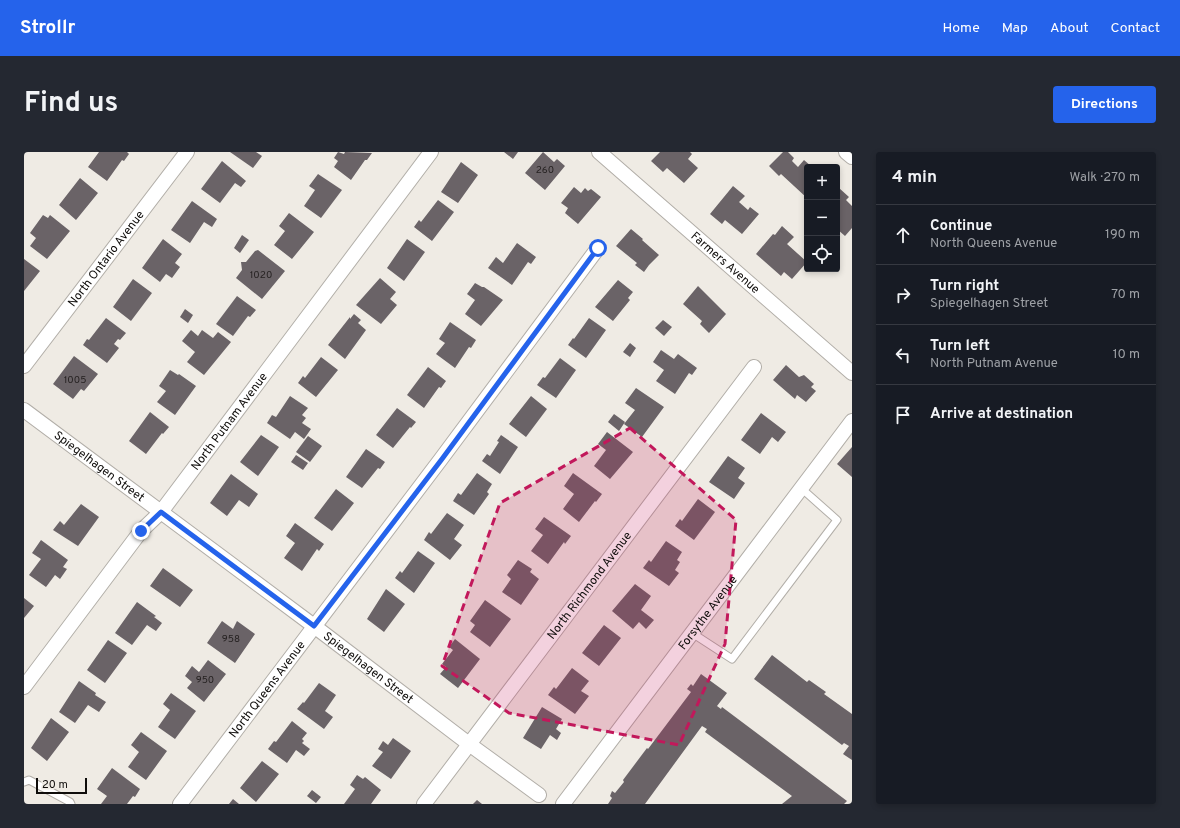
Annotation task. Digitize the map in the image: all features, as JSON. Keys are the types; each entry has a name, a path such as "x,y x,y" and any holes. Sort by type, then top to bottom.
{"street":[{"name":"North Ontario Avenue","path":"24,366 187,152"},
{"name":"North Putnam Avenue","path":"24,687 141,531 161,512 431,152"},
{"name":"Farmers Avenue","path":"599,152 852,373"},
{"path":"846,152 852,157"},
{"name":"North Queens Avenue","path":"180,804 442,459 598,248"},
{"name":"North Richmond Avenue","path":"424,804 754,367"},
{"name":"Spiegelhagen Street","path":"24,410 539,795"},
{"name":"Forsythe Avenue","path":"563,804 852,421"}],"lane":[{"path":"692,634 732,659 837,520 801,488"},
{"path":"24,782 29,780 70,802 71,804"}],"highlighted area":[{"path":"630,428 736,520 725,644 679,745 509,713 442,666 500,503"}],"building":[{"path":"99,152 127,152 129,154 124,161 122,160 107,181 88,167"},
{"path":"230,152 256,152 262,156 253,168"},
{"path":"338,152 344,154 345,152 372,153 367,160 365,160 351,180 334,167 338,161 334,158"},
{"path":"504,152 518,152 513,159"},
{"path":"543,152 554,162 557,159 565,166 545,190 525,173"},
{"path":"660,152 690,152 692,154 688,159 698,168 684,183 667,168 663,172 651,161"},
{"path":"783,152 788,152 794,158 792,161 798,167 804,160 809,164 804,164 804,195 781,174 779,176 769,166"},
{"path":"222,161 246,181 241,187 235,183 220,203 201,189"},
{"path":"461,162 478,175 458,203 441,192"},
{"path":"318,174 342,190 321,218 304,206 315,190 309,186"},
{"path":"80,178 98,193 76,220 59,205"},
{"path":"733,186 745,196 739,202 748,210 750,207 759,214 742,234 725,220 722,224 710,214"},
{"path":"574,187 581,193 585,188 588,191 591,189 601,197 578,224 565,213 568,208 561,203"},
{"path":"840,189 849,197 846,200 852,206 852,228 845,236 840,232"},
{"path":"438,200 454,212 432,241 414,227 419,220 421,222"},
{"path":"192,201 217,219 212,227 204,222 190,243 171,230"},
{"path":"289,213 314,232 292,259 274,245 285,231 279,226"},
{"path":"43,215 48,218 50,215 70,231 47,259 30,246 36,238 30,233"},
{"path":"782,226 794,237 787,244 804,259 804,265 792,279 784,272 781,276 756,254 773,234 775,235"},
{"path":"631,229 659,255 644,272 635,265 637,263 616,246"},
{"path":"242,235 249,240 240,253 234,248"},
{"path":"163,239 182,254 175,263 180,267 172,278 166,274 160,282 142,268"},
{"path":"407,239 425,252 404,281 387,268"},
{"path":"517,243 536,257 531,264 528,262 512,285 488,268 496,257 503,263"},
{"path":"258,250 285,271 262,299 236,278 242,270 241,262 246,262 255,251"},
{"path":"24,259 40,271 24,291"},
{"path":"380,278 396,292 390,299 397,305 381,324 356,305"},
{"path":"133,279 152,293 131,321 113,307"},
{"path":"618,280 633,292 628,298 630,300 613,321 595,307"},
{"path":"475,283 484,287 503,300 481,326 465,314 475,300 467,294"},
{"path":"698,286 726,314 709,333 700,324 702,321 683,304"},
{"path":"237,296 256,310 250,317 248,316 233,336 216,324"},
{"path":"185,309 193,315 188,323 180,317"},
{"path":"354,314 361,320 358,323 366,330 345,359 328,345"},
{"path":"106,318 126,333 114,344 119,348 107,363 83,345 87,339 89,340"},
{"path":"589,318 606,330 586,358 568,345"},
{"path":"663,320 672,327 664,336 655,328"},
{"path":"450,322 476,340 471,348 469,347 455,368 436,354 445,343 439,339"},
{"path":"191,330 198,336 202,330 213,338 218,332 231,342 204,375 187,362 195,352 182,341"},
{"path":"630,343 636,348 630,357 623,352"},
{"path":"661,350 674,359 678,354 697,368 692,375 689,373 675,394 656,381 664,370 653,362"},
{"path":"74,356 98,374 84,391 81,389 73,399 53,384"},
{"path":"321,357 338,370 316,397 298,383 303,376 305,378"},
{"path":"560,358 576,370 556,398 537,385 543,377 545,378"},
{"path":"786,365 799,377 804,375 814,384 811,387 816,391 806,402 797,395 795,399 773,380"},
{"path":"428,367 446,381 441,388 439,387 424,408 407,395"},
{"path":"170,370 178,375 179,374 196,386 175,415 157,402 166,391 159,386"},
{"path":"636,388 664,407 642,437 624,424 635,410 625,403"},
{"path":"290,396 308,408 302,415 306,418 302,423 311,429 304,439 295,432 290,439 267,423 272,415 276,417"},
{"path":"531,396 547,409 526,437 509,424"},
{"path":"397,408 416,422 393,448 376,435"},
{"path":"150,412 169,427 163,434 162,433 146,454 129,441"},
{"path":"761,413 786,432 778,442 772,437 760,454 741,440"},
{"path":"614,414 625,422 619,431 608,422"},
{"path":"607,432 633,452 610,479 594,466 606,450 598,444"},
{"path":"261,435 279,447 258,476 240,462"},
{"path":"501,435 518,447 500,474 482,461 487,454 490,456 499,442 497,441"},
{"path":"308,436 322,446 310,462 296,452"},
{"path":"852,447 852,477 837,464"},
{"path":"366,449 385,462 380,469 378,468 362,488 346,477"},
{"path":"296,455 308,463 303,470 291,462"},
{"path":"728,456 745,468 738,478 745,483 734,499 709,482"},
{"path":"477,473 492,484 487,492 489,494 474,515 453,501 458,493 461,495"},
{"path":"573,473 602,494 579,522 563,509 574,494 564,486"},
{"path":"231,474 258,494 249,507 239,500 227,516 210,503"},
{"path":"336,489 354,503 332,531 314,518"},
{"path":"698,499 715,512 694,540 675,526 680,519 682,521"},
{"path":"81,504 99,517 78,546 53,530 60,521 64,525"},
{"path":"447,513 464,525 454,539 462,545 450,560 424,540 429,532 431,534"},
{"path":"544,517 571,536 565,544 564,542 548,564 531,551 543,535 535,529"},
{"path":"295,523 324,544 319,551 317,549 302,571 284,558 295,543 286,536"},
{"path":"41,540 68,560 63,567 67,569 60,579 55,575 46,587 29,575 41,559 32,553"},
{"path":"666,541 682,552 677,560 680,562 675,570 679,573 669,586 643,568 649,560 651,562"},
{"path":"418,551 435,563 414,593 395,578 400,571 402,573"},
{"path":"518,560 532,569 530,572 539,579 521,605 502,592 511,579 507,575"},
{"path":"163,568 193,590 180,607 150,586"},
{"path":"635,584 651,596 641,610 654,620 646,629 639,622 633,629 612,611"},
{"path":"386,589 405,604 384,632 367,619"},
{"path":"24,598 34,606 24,618"},
{"path":"485,600 511,619 490,647 470,632 475,625 470,621"},
{"path":"137,602 156,616 154,617 162,623 156,631 147,625 132,645 115,633"},
{"path":"222,621 233,629 237,621 255,634 235,663 207,643"},
{"path":"604,625 621,638 599,666 582,653"},
{"path":"455,639 480,659 458,688 440,674 446,667 442,664 453,650 449,647"},
{"path":"108,640 127,653 105,683 87,670"},
{"path":"772,655 807,682 809,680 826,692 824,694 852,714 852,760 843,754 849,746 844,743 842,745 754,679"},
{"path":"208,660 226,674 204,702 187,688 192,682 185,676 192,666 199,672"},
{"path":"572,668 589,681 581,691 589,696 575,714 548,695 554,687 556,689"},
{"path":"701,674 727,693 717,706 721,709 722,707 847,801 844,804 782,804 792,796 705,732 707,729 702,726 645,804 608,804 612,798 610,796 612,791 615,793 624,782 623,780 691,692 687,689 691,684 693,686"},
{"path":"79,681 96,693 95,695 106,702 99,712 88,705 75,723 59,712"},
{"path":"319,683 336,695 325,711 333,717 324,729 297,709 303,702 304,703"},
{"path":"171,693 196,711 175,739 158,727 170,710 163,704"},
{"path":"542,707 562,719 556,729 561,733 557,740 550,735 541,749 523,738"},
{"path":"51,718 69,732 47,761 31,748"},
{"path":"292,721 307,733 302,739 304,741 302,743 310,749 304,756 296,750 287,763 268,749 274,741 276,742"},
{"path":"141,732 167,751 146,780 128,767 139,752 131,745"},
{"path":"393,738 411,751 391,779 372,766 383,752 378,749 383,741 388,745"},
{"path":"262,761 279,774 256,802 240,788"},
{"path":"112,768 140,789 135,797 133,796 127,804 101,804 107,796 97,789"},
{"path":"357,775 363,779 365,777 381,790 371,804 344,804 355,789 350,785"},
{"path":"312,790 321,797 316,803 307,796"},
{"path":"233,799 239,804 229,804"},
{"path":"477,800 482,804 473,804"}],"route":[{"path":"141,531 161,512 314,626 442,459 598,248"}]}
